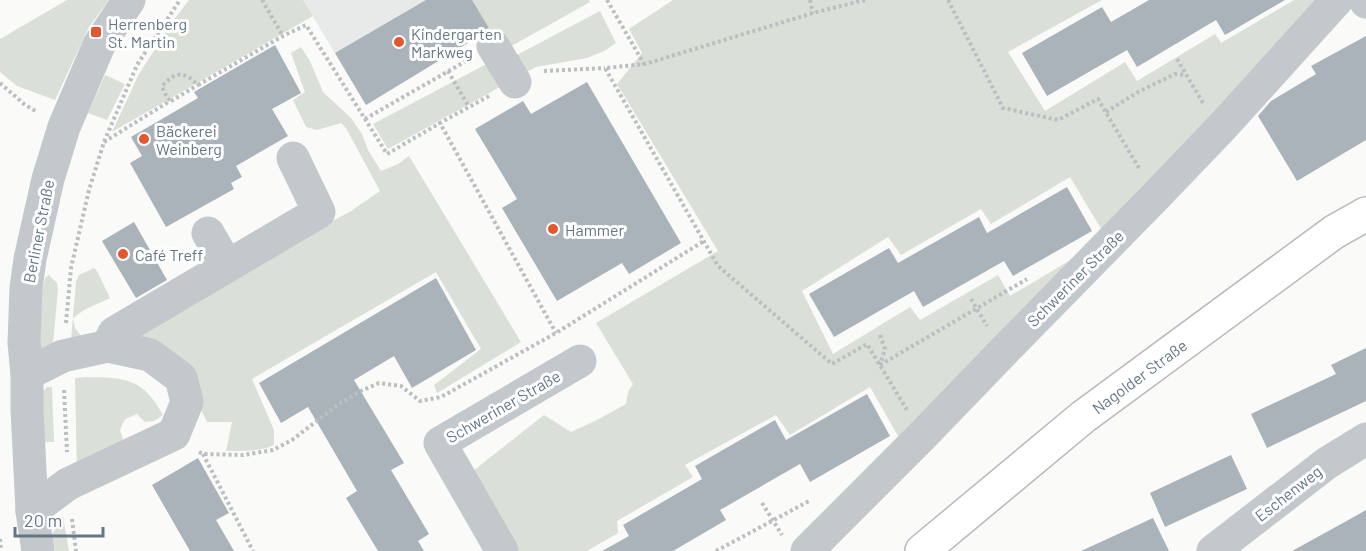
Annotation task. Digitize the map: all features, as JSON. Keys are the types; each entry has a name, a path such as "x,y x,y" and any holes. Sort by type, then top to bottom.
{"main road":[{"name":"Nagolder Straße","path":"922,551 1083,417 1334,232 1366,214"}],"street":[{"name":"Berliner Straße","path":"38,551 13,410 27,374 24,343 26,288 30,259 48,179 64,128 99,45 129,0"},
{"name":"Schweriner Straße","path":"797,546 922,436 1219,130 1337,0"},
{"path":"493,46 515,82"},
{"path":"108,346 114,333 319,212 293,158"},
{"path":"208,233 227,266"},
{"path":"27,374 63,356 108,346 150,355 181,378 187,402 174,434 68,484 32,511"},
{"name":"Schweriner Straße","path":"502,551 440,443 580,361"},
{"name":"Eschenweg","path":"1213,551 1327,463 1366,439"}],"path":[{"path":"76,551 68,484 63,356 71,268 89,190 104,142 137,65 180,0"},
{"path":"262,0 283,36"},
{"path":"607,0 645,64"},
{"path":"810,0 813,13"},
{"path":"104,142 170,101 306,25 387,154 534,72 645,64 813,13 865,0"},
{"path":"948,0 1003,108 1058,120 1098,99 1156,196"},
{"path":"365,119 493,46"},
{"path":"1177,60 1219,130"},
{"path":"605,68 718,266 832,364 867,344 922,436"},
{"path":"448,71 469,107"},
{"path":"170,101 162,86 170,78 181,74 189,75 198,85"},
{"path":"1106,112 1138,92 1174,74 1186,75"},
{"path":"0,83 24,104 64,128"},
{"path":"440,123 556,333"},
{"path":"213,454 243,455 273,450 292,440 339,404 379,383 401,386 420,401 441,398 556,333 704,241"},
{"path":"880,365 1036,274"},
{"path":"880,335 885,349 880,365"},
{"path":"203,454 253,551"},
{"path":"716,551 814,498"},
{"path":"762,503 773,520 797,546"},
{"path":"0,538 1,551"}],"shaded area":[{"path":"67,0 109,0 89,27 55,100 17,86 0,72 0,39"},
{"path":"189,0 303,0 313,16 112,132 139,74"},
{"name":"Kindergarten Markweg","path":"303,0 472,0 490,30 366,105"},
{"path":"472,0 589,0 590,2 501,52"},
{"path":"673,0 1102,0 1008,52 1045,111 1125,62 1137,81 1215,34 1221,43 1294,0 1322,0 1103,232 1070,177 991,224 981,209 901,255 888,237 802,291 833,354 910,307 920,320 998,275 1010,296 1089,249 901,441 870,387 790,435 776,415 685,465 693,477 617,521 618,533 587,551 519,551 473,471 544,415 571,432 626,404 628,392 633,384 596,323 718,251 617,84 642,53 629,29"},
{"path":"600,11 616,43 604,51 587,58 536,67 388,149 373,124 496,59 502,63"},
{"path":"301,47 310,61 323,92 351,118 381,171 398,164 409,156 521,342 437,393 434,385 481,349 436,272 252,379 274,430 274,445 257,450 226,451 232,422 207,422 195,398 197,381 194,368 181,368 132,336 231,276 351,211 380,191 346,128 341,123 317,130 306,127 293,100 305,92 291,53"},
{"path":"105,75 125,84 107,120 88,113"},
{"path":"94,268 110,298 84,310 73,318 75,328 82,337 71,340 76,282 79,275"},
{"path":"49,275 57,283 58,290 52,353 41,350 40,345 42,292 45,278"},
{"path":"75,378 122,379 131,382 148,393 163,415 154,421 145,422 137,414 125,419 120,430 124,442 77,473"},
{"path":"47,387 52,387 54,442 44,442 41,394"},
{"path":"63,516 69,551 55,551 52,534"}],"building":[{"name":"Kindergarten Markweg","path":"426,0 472,0 489,28 366,105 335,53"},
{"path":"1149,0 1285,0 1225,35 1216,20 1137,67 1127,50 1047,96 1022,53 1102,7 1111,22"},
{"path":"1366,36 1366,140 1297,181 1258,116 1271,101 1316,74 1311,66"},
{"path":"275,45 301,93 272,109 288,136 236,166 242,177 231,183 234,189 166,227 130,163 142,156 131,137 198,98 194,92"},
{"path":"587,82 681,243 629,274 622,263 557,301 502,208 517,199 475,129 523,101 531,114"},
{"path":"1067,187 1092,231 1013,276 1004,261 923,307 914,291 834,337 809,294 889,248 898,263 979,217 987,233"},
{"path":"134,222 167,280 136,298 102,241"},
{"path":"436,278 476,350 412,388 394,356 354,380 404,463 391,470 429,534 418,541 424,551 378,551 346,498 357,491 308,407 281,423 259,383"},
{"path":"1366,348 1366,401 1267,448 1251,414 1336,374 1331,365"},
{"path":"867,394 890,436 810,482 800,464 720,510 726,520 673,551 602,551 629,536 623,525 702,479 695,466 775,420 786,440"},
{"path":"1231,455 1247,489 1165,527 1150,493"},
{"path":"198,458 229,513 216,520 234,551 190,551 152,485"},
{"path":"1366,510 1366,551 1292,551 1343,523"},
{"path":"1153,518 1169,551 1081,551"}],"place":[{"name":"Herrenberg St. Martin","path":"96,32"},
{"name":"Kindergarten Markweg","path":"399,42"},
{"name":"Bäckerei Weinberg","path":"144,139"},
{"name":"Hammer","path":"553,229"},
{"name":"Café Treff","path":"123,254"}]}
